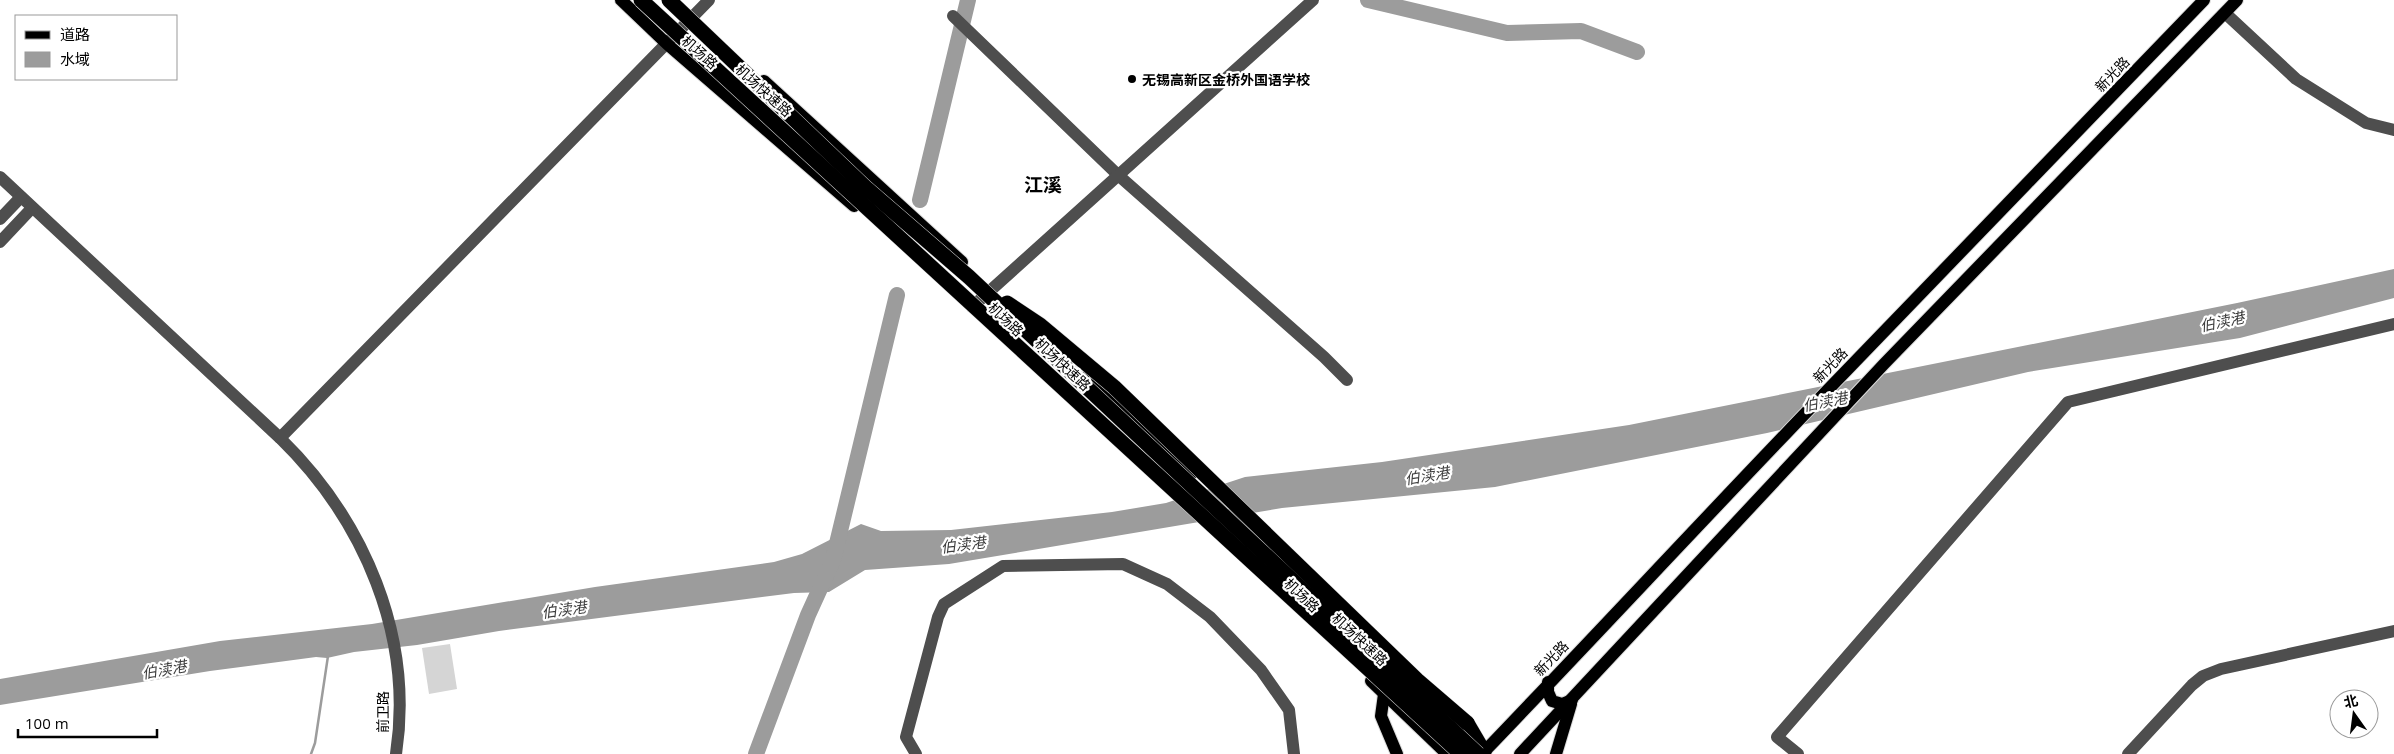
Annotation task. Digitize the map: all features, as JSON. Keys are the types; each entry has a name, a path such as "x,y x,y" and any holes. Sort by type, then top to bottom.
{"highway":[{"name":"机场快速路","path":"641,0 1461,754"},
{"name":"机场快速路","path":"669,0 865,187 969,277 1483,753"},
{"path":"969,277 1040,325 1114,386 1383,647 1467,723 1483,753"}],"main road":[{"name":"机场路","path":"621,0 667,44 972,307 1447,754"},
{"name":"机场路","path":"676,0 992,289 1046,334 1483,753"},
{"name":"新光路","path":"1483,753 1548,682 1638,592 1846,370 2204,0"},
{"path":"1520,754 1884,364 2237,0"},
{"path":"1548,682 1548,692 1552,702 1562,704 1572,700"},
{"path":"1384,694 1381,716 1397,754"},
{"path":"1556,754 1572,700"}],"street":[{"path":"280,438 709,0"},
{"path":"972,307 1313,0"},
{"path":"2225,13 2296,79 2366,123 2394,130"},
{"path":"953,16 1118,175 1324,357 1347,380"},
{"name":"前卫路","path":"0,177 280,438 320,482 349,523 382,594 392,634 397,671 399,712 396,754"},
{"path":"0,219 21,197"},
{"path":"0,242 32,208"},
{"path":"1798,754 1778,738 2068,402 2394,324"},
{"path":"916,754 906,737 938,617 944,604 1003,566 1082,563 1123,564 1167,584 1210,617 1261,670 1289,710 1294,754"},
{"path":"2128,754 2203,676 2221,669 2394,631"}],"shaded area":[{"path":"450,644 457,689 429,694 422,648"}],"water":[{"name":"伯渎港","path":"2394,269 2394,298 2240,338 2028,372 1767,433 1495,487 1282,508 949,564 865,570 829,592 794,593 499,631 417,645 354,652 327,658 316,657 210,671 0,705 0,679 220,641 372,624 595,587 774,562 802,554 861,524 881,531 951,530 1112,512 1166,503 1245,477 1382,462 1629,425 2237,303"}],"waterway":[{"path":"920,200 968,0"},
{"path":"1368,0 1507,33 1581,31 1637,52"},
{"path":"756,754 808,615 833,560 897,295"},
{"path":"311,754 315,743 328,656"}],"place":[{"name":"无锡高新区金桥外国语学校","path":"1132,79"}],"district":[{"name":"江溪","path":"1043,185"}]}
